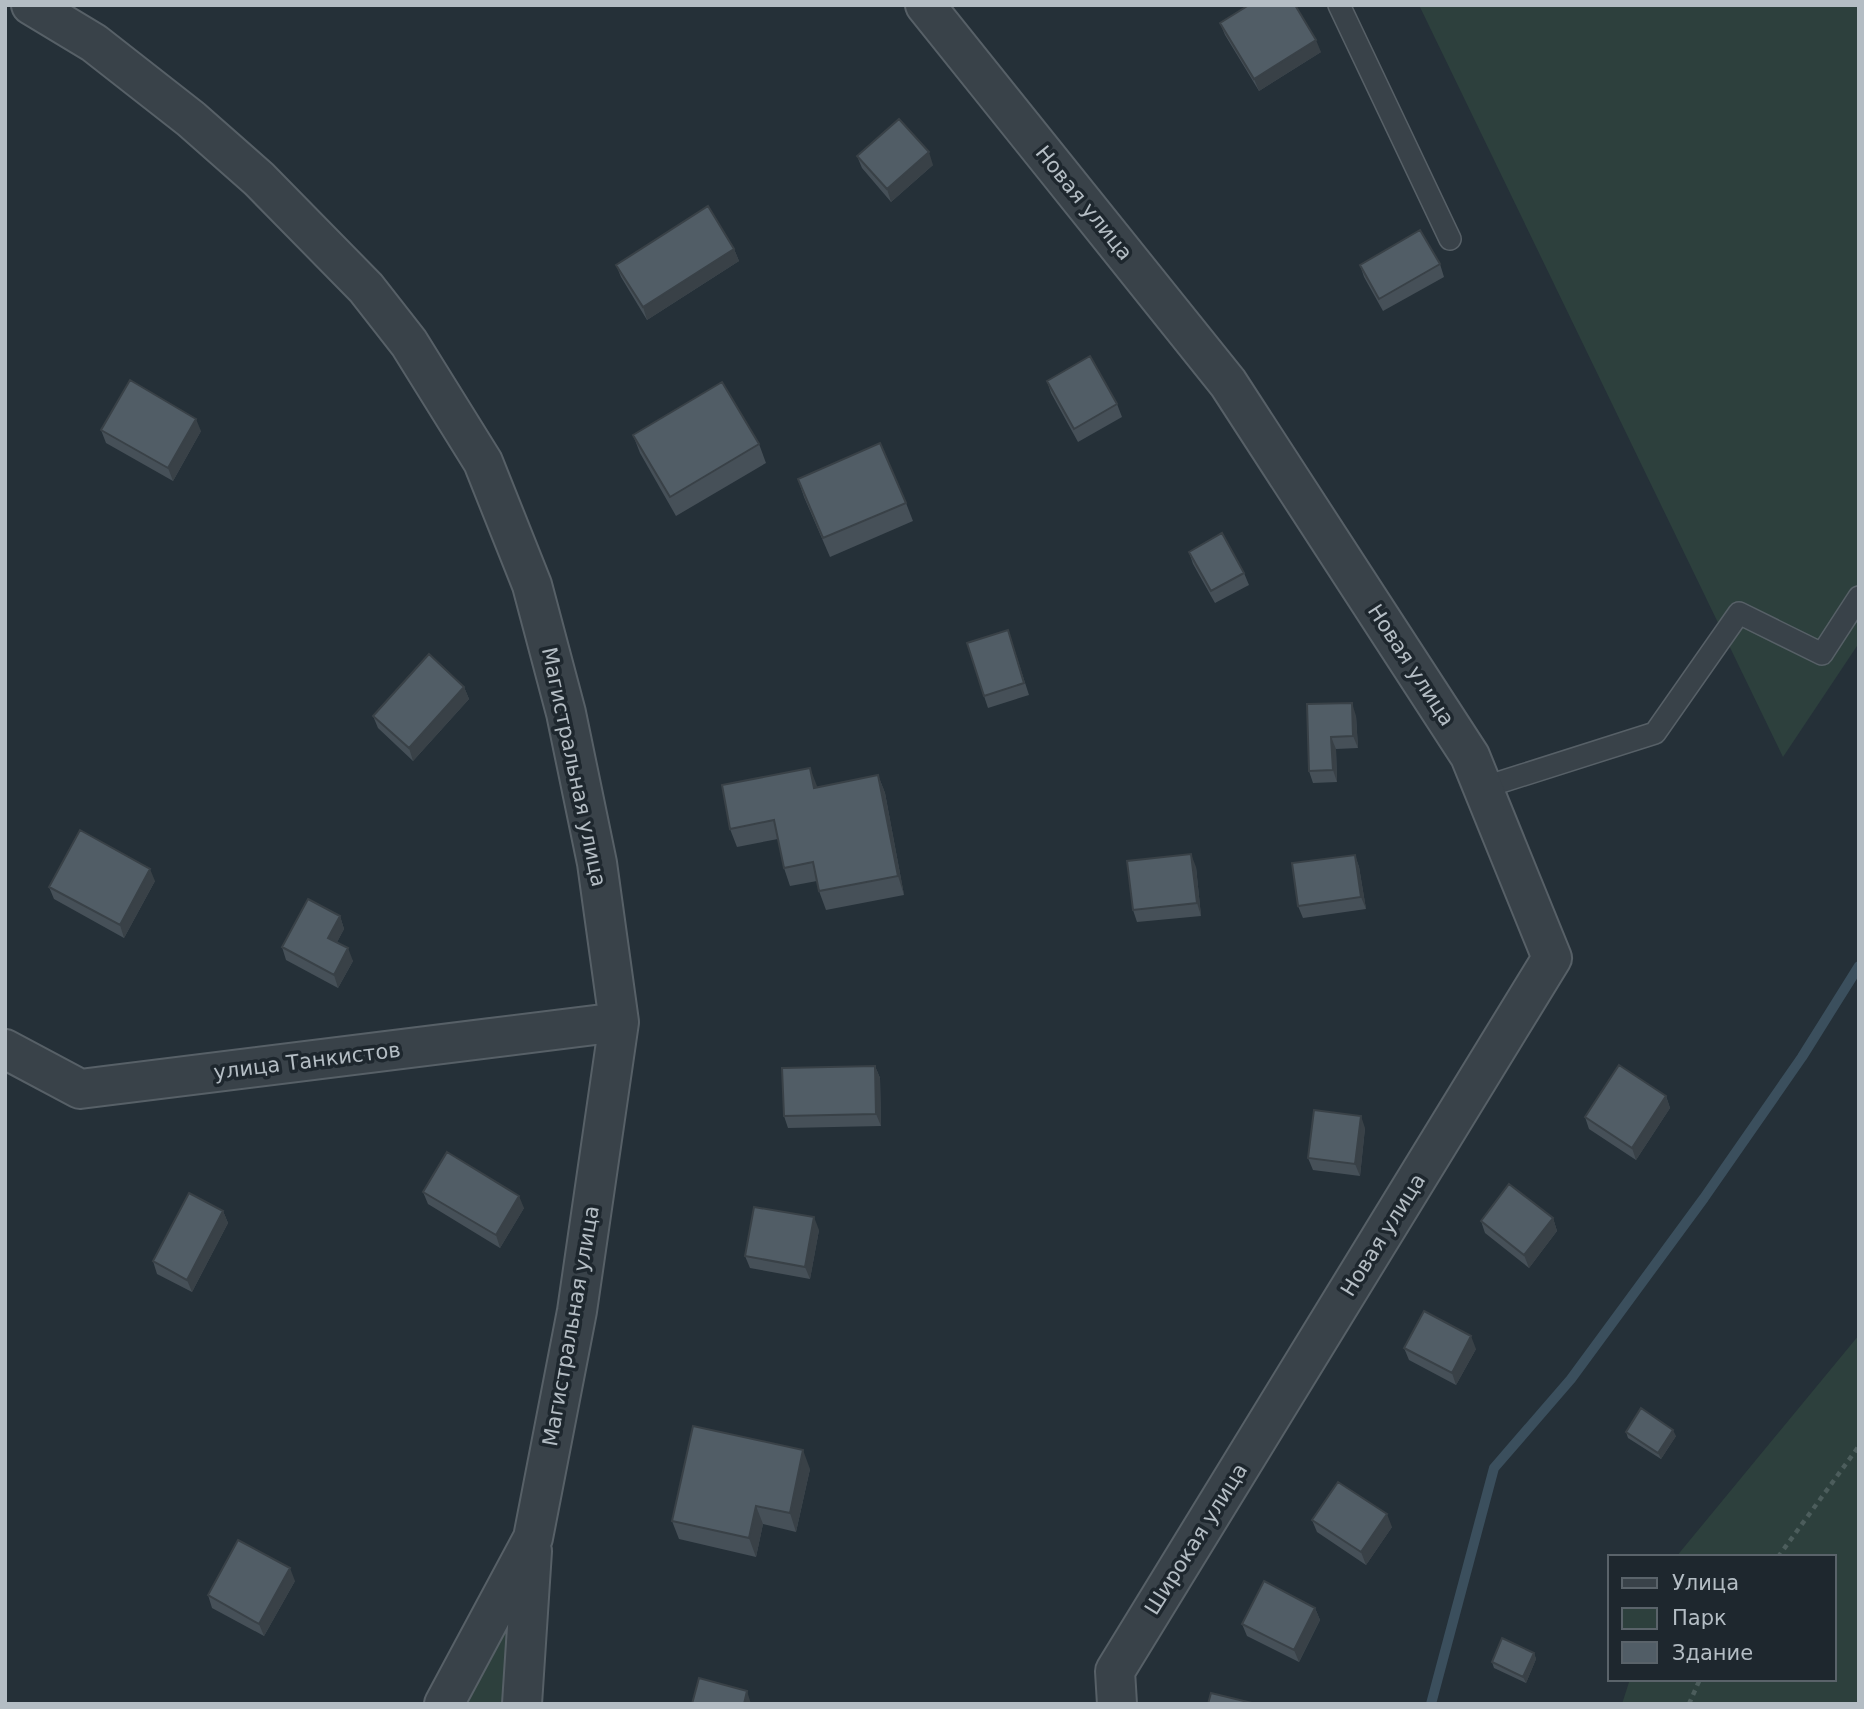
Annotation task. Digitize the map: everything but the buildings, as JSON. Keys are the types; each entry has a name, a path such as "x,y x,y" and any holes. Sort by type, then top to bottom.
{"street":[{"name":"Магистральная улица","path":"31,5 94,43 191,119 259,179 366,288 409,343 483,462 532,585 566,713 597,863 619,1022 577,1311 533,1538 444,1704"},
{"name":"Новая улица","path":"925,5 1228,383 1469,756 1552,958 1294,1379"},
{"name":"улица Танкистов","path":"5,1049 80,1089 619,1022"},
{"name":"Широкая улица","path":"1117,1704 1115,1671 1294,1379"},
{"path":"522,1704 533,1538"}],"lane":[{"path":"1339,5 1450,239"},
{"path":"1482,788 1655,733 1739,613 1822,654 1859,597"}],"path":[{"path":"1779,1555 1859,1446"},
{"path":"1689,1704 1699,1681"}],"green space":[{"path":"1419,5 1859,5 1859,643 1783,757"},
{"path":"1859,1335 1859,1704 1622,1704 1629,1681 1836,1681 1836,1555 1678,1555"},
{"path":"514,1598 509,1704 459,1704"}],"waterway":[{"path":"1431,1704 1494,1468 1571,1379 1704,1198 1802,1057 1859,966"}]}
